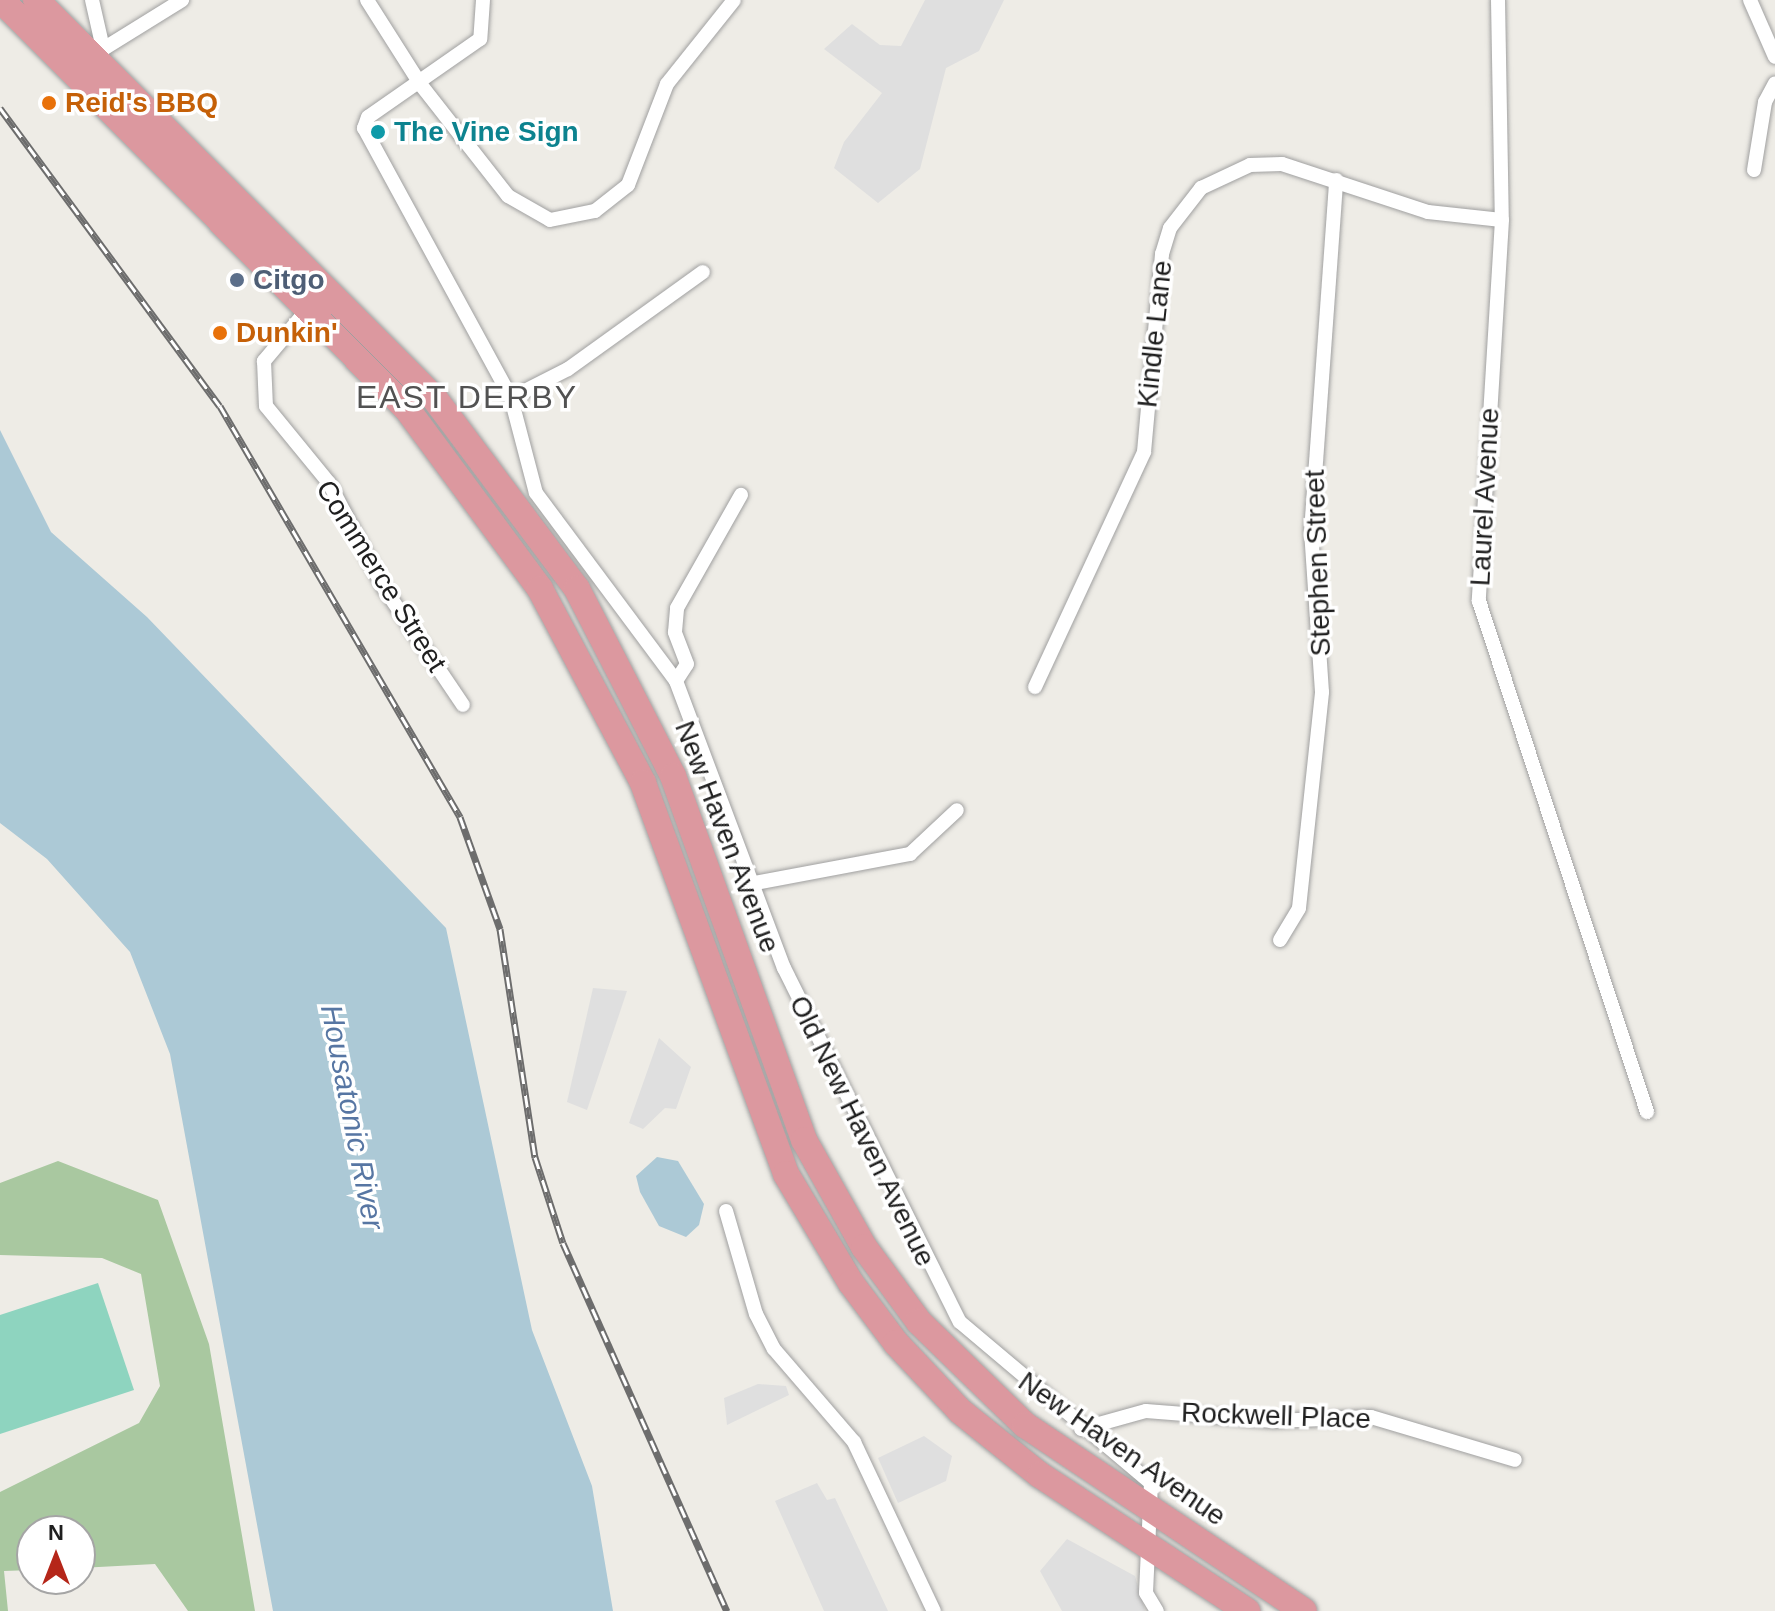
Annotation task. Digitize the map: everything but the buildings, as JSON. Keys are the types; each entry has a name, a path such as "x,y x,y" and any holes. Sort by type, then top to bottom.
{"highway":[{"path":"1,0 90,56"},
{"path":"36,0 90,56"},
{"name":"New Haven Avenue","path":"90,56 318,298 495,523 577,651 643,783 745,1066 819,1234 896,1343 960,1411 1040,1475 1247,1611"},
{"name":"New Haven Avenue","path":"318,298 435,399 528,499 645,711 774,1058 826,1185 919,1322 1025,1425 1154,1514 1304,1611"},
{"path":"745,1066 774,1058"}],"street":[{"path":"90,56 92,0"},
{"path":"90,56 182,0"},
{"path":"367,0 421,85 517,206 541,218 578,217 609,204 628,185 667,84 734,0"},
{"path":"483,0 480,39 421,85 368,117 365,134 511,398 528,499 495,523"},
{"name":"Laurel Avenue","path":"1498,0 1502,220 1479,601 1647,1112"},
{"path":"1750,0 1775,57"},
{"path":"1754,170 1765,102 1775,83"},
{"name":"Kindle Lane","path":"1035,687 1144,452 1170,228 1201,188 1250,165 1282,164 1428,212 1502,220"},
{"name":"Stephen Street","path":"1280,940 1299,908 1322,692 1311,532 1336,180"},
{"path":"511,398 568,369 703,272"},
{"name":"Commerce Street","path":"318,298 264,361 266,406 329,483 384,588 463,705"},
{"path":"676,681 687,664 675,632 677,608 741,495"},
{"name":"Old New Haven Avenue","path":"528,499 676,681 755,883 784,968 938,1288 991,1356 1151,1483 1154,1514 1146,1593 1157,1611"},
{"path":"755,883 910,854 957,810"},
{"path":"726,1211 762,1325 854,1442 934,1611"},
{"name":"Rockwell Place","path":"1081,1429 1146,1411 1274,1421 1371,1417 1515,1460"}],"green space":[{"path":"58,1161 158,1200 209,1344 255,1611 188,1611 155,1564 96,1567 96,1515 16,1515 16,1571 4,1571 8,1611 0,1611 0,1492 139,1423 160,1386 141,1274 102,1258 0,1255 0,1183"},
{"path":"98,1283 134,1390 0,1434 0,1315"}],"shaded area":[{"path":"925,0 1004,0 979,51 946,68 920,169 878,203 834,168 844,142 882,93 824,49 852,24 880,45 901,46"},
{"path":"593,988 627,991 587,1110 567,1102"},
{"path":"659,1038 691,1067 676,1109 665,1108 643,1129 629,1123"},
{"path":"758,1384 786,1386 789,1395 727,1425 724,1398"},
{"path":"924,1436 952,1456 946,1481 898,1503 878,1458"},
{"path":"817,1483 827,1500 835,1498 888,1611 824,1611 775,1501"},
{"path":"1067,1539 1135,1576 1145,1611 1062,1611 1040,1571"}],"water":[{"name":"Housatonic River","path":"0,430 51,532 147,617 446,928 532,1330 592,1486 613,1611 273,1611 170,1054 130,952 47,859 0,823"},
{"path":"657,1157 678,1161 704,1204 699,1225 686,1237 659,1226 640,1192 636,1176"}],"railway":[{"path":"0,108 220,406 460,817 500,929 535,1157 563,1243 727,1611"}],"place":[{"name":"Reid's BBQ","path":"49,103"},
{"name":"The Vine Sign","path":"378,132"},
{"name":"Citgo","path":"237,280"},
{"name":"Dunkin'","path":"220,333"}],"district":[{"name":"EAST DERBY","path":"467,397"}]}
